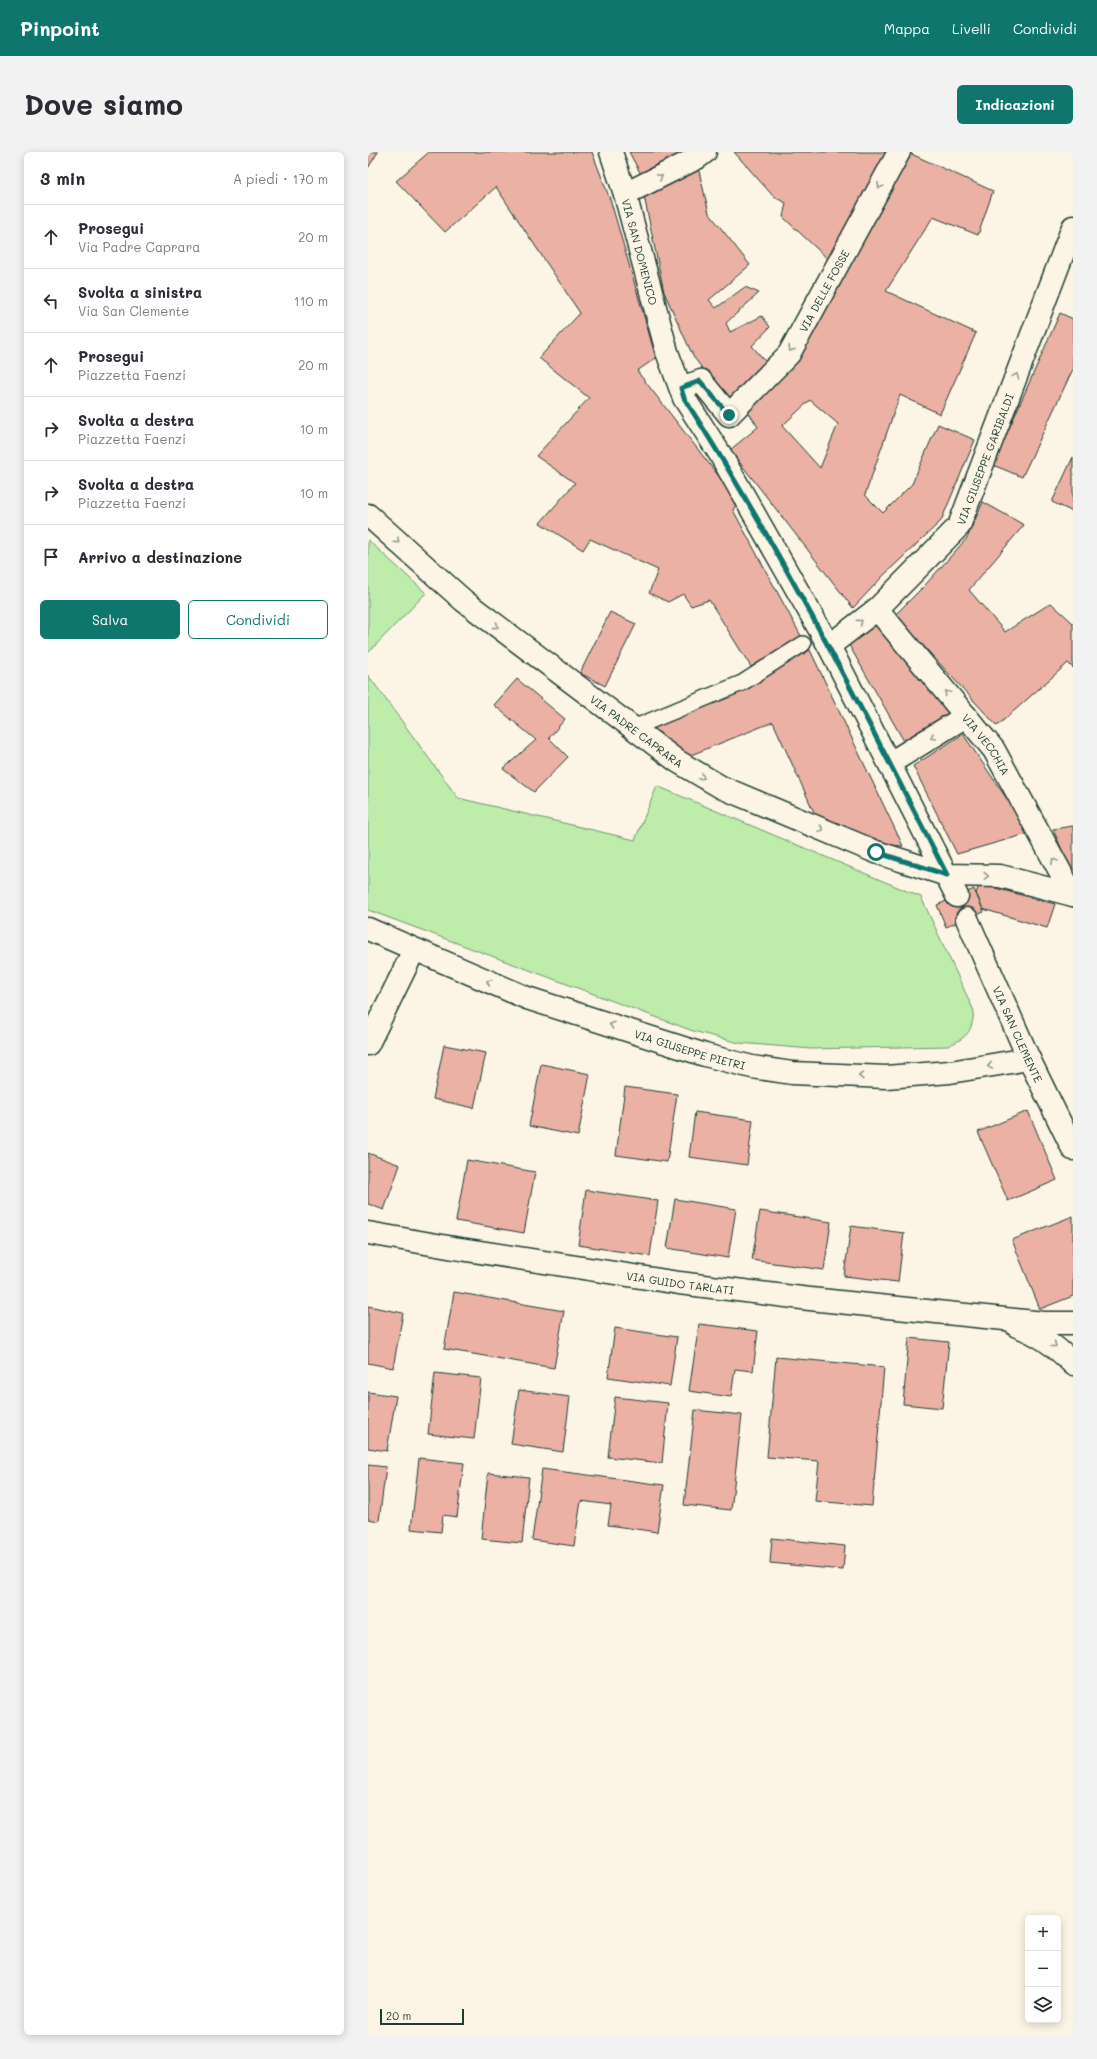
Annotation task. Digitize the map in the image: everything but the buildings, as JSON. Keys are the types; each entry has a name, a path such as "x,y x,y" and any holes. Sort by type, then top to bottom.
{"street":[{"name":"VIA SAN DOMENICO","path":"611,152 625,194 667,352 684,398 720,454 829,646"},
{"path":"625,194 697,158 704,152"},
{"name":"VIA DELLE FOSSE","path":"681,388 700,381 729,415 788,354 899,152"},
{"name":"VIA GIUSEPPE GARIBALDI","path":"829,646 877,609 959,526 1073,227"},
{"name":"VIA PADRE CAPRARA","path":"368,515 464,601 691,770 736,794 876,852 947,875"},
{"name":"VIA VECCHIA","path":"877,609 994,750 1073,895"},
{"path":"829,646 957,896"},
{"path":"890,763 966,716"},
{"name":"VIA VECCHIA","path":"947,875 1000,876 1073,895"},
{"name":"VIA SAN CLEMENTE","path":"967,919 1029,1059 1073,1149"},
{"name":"VIA GIUSEPPE PIETRI","path":"368,929 527,998 705,1055 752,1067 815,1075 886,1077 950,1072 1029,1059"},
{"path":"368,1044 414,950"},
{"name":"VIA GUIDO TARLATI","path":"368,1233 679,1283 810,1299 993,1318 1044,1323 1073,1323"},
{"name":"VIA GUIDO TARLATI","path":"993,1318 1022,1328 1043,1338 1055,1346 1073,1364"}],"lane":[{"path":"633,728 742,683 803,644"}],"green space":[{"path":"368,540 426,593 368,653"},
{"path":"368,675 458,798 635,840 657,786 921,897 974,1011 970,1029 964,1037 948,1046 811,1049 739,1043 693,1031 368,910"}],"route":[{"path":"729,415 700,381 681,388 684,398 720,454 829,646 947,875 876,852"}]}
